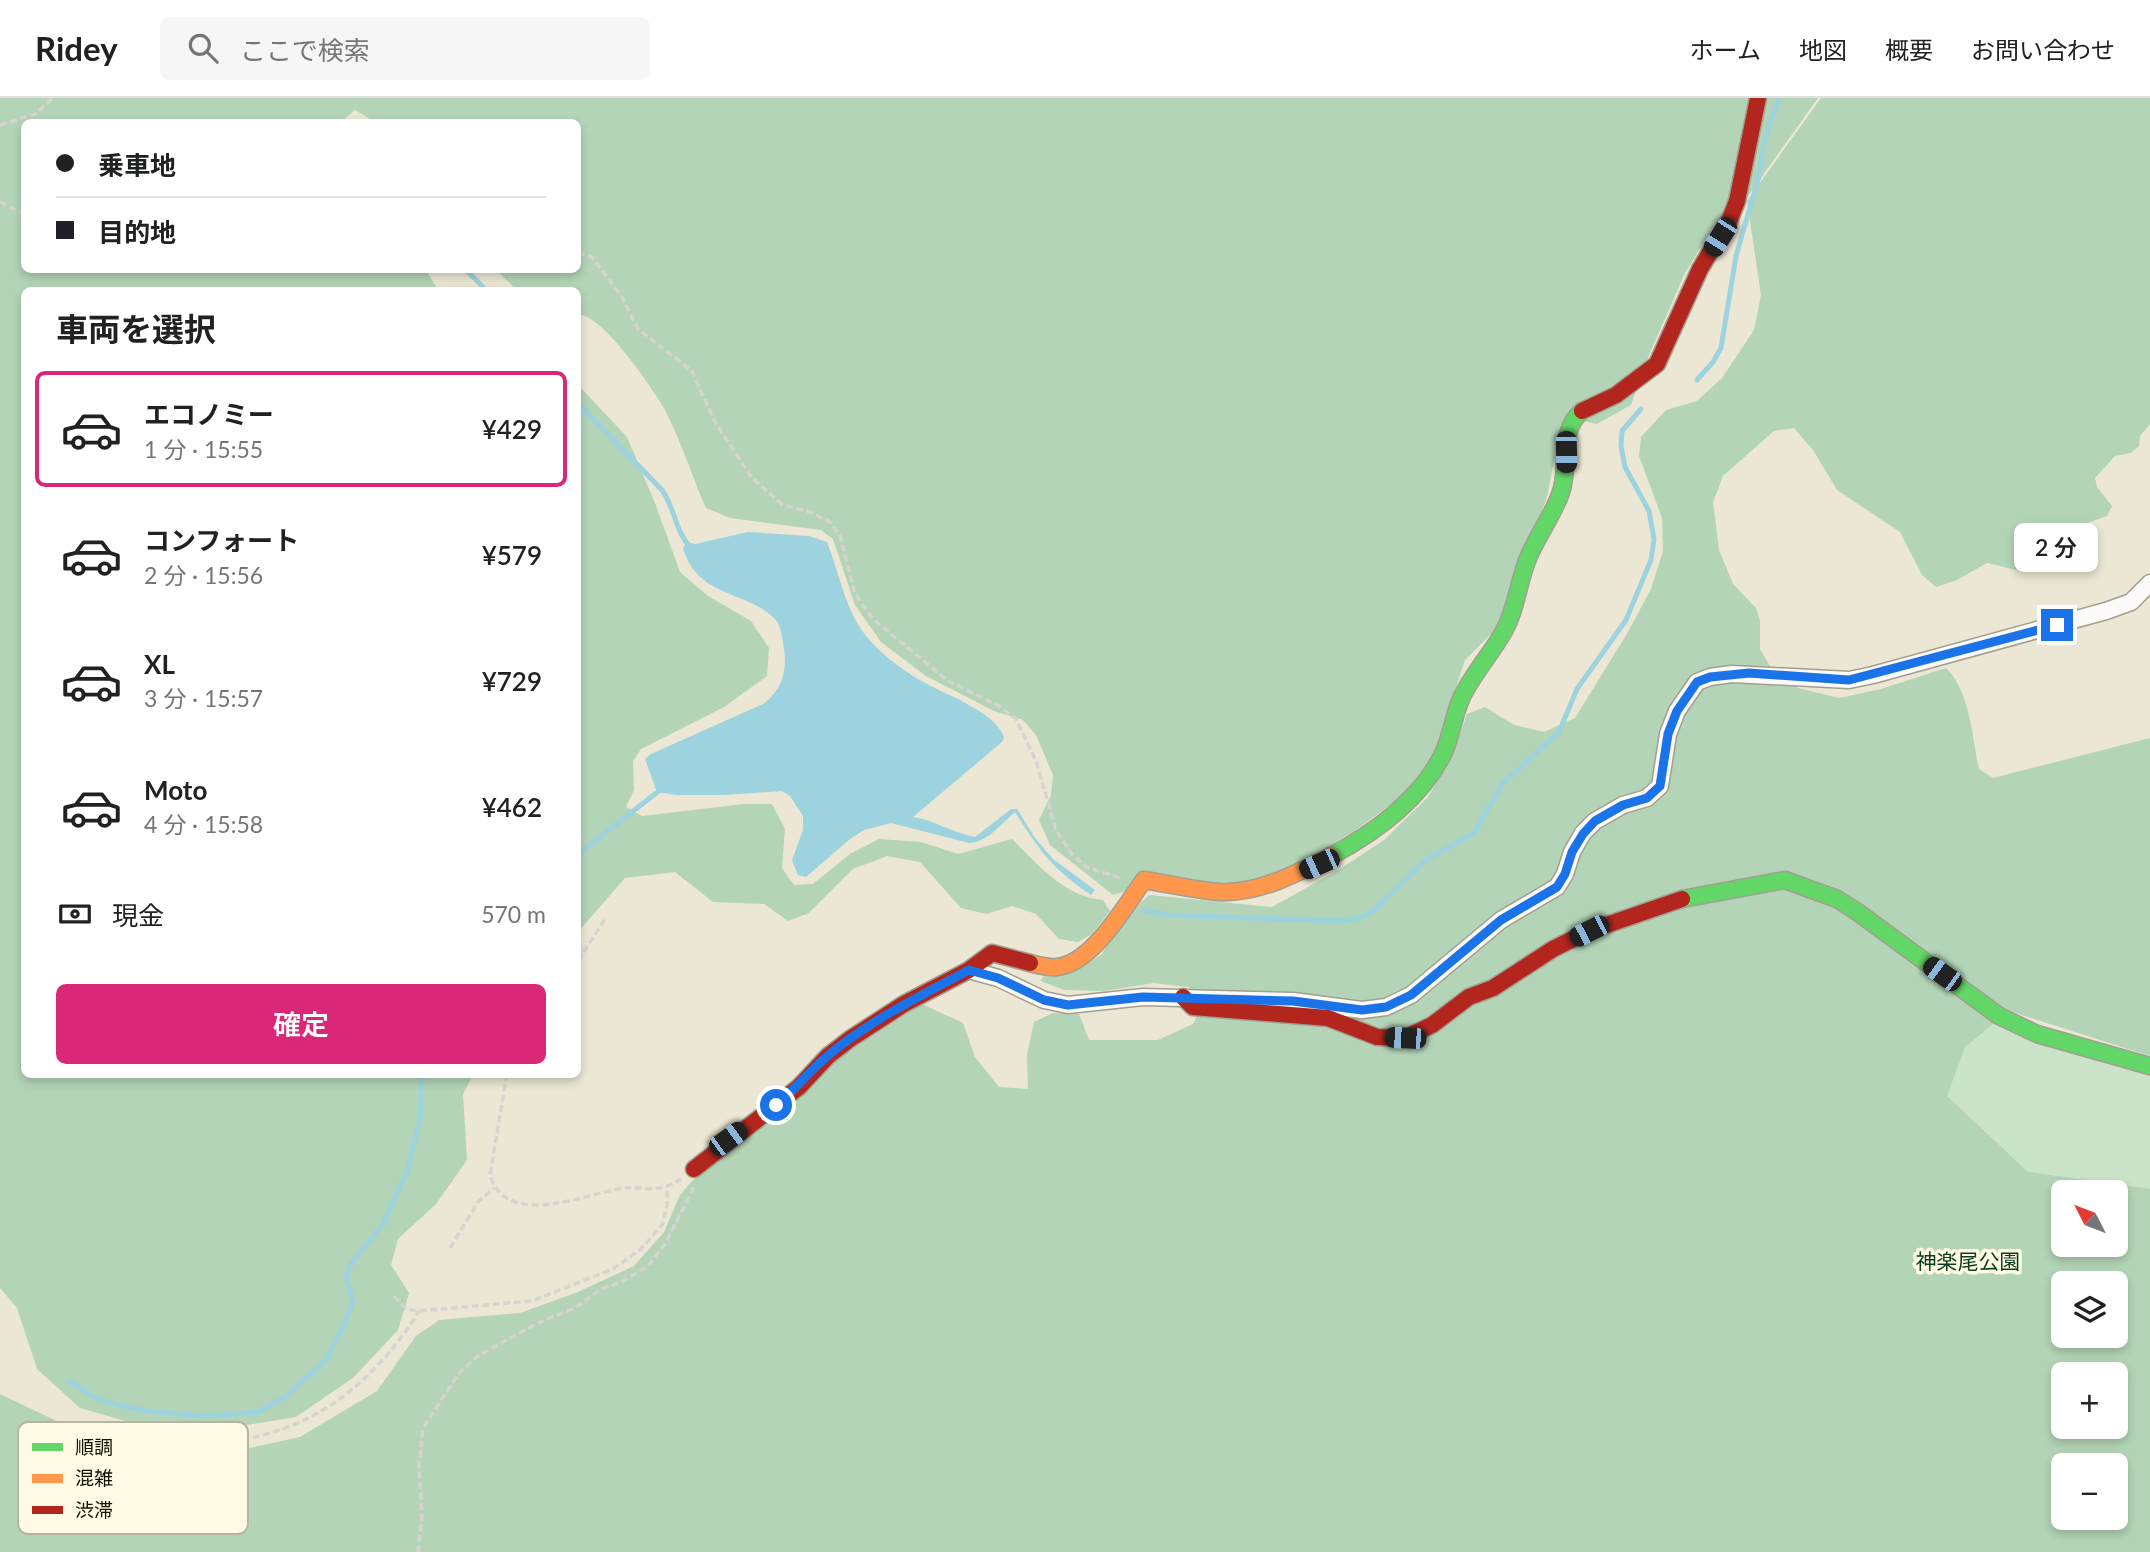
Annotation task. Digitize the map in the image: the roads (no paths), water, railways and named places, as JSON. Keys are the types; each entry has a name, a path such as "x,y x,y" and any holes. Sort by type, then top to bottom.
{"street":[{"path":"694,1169 728,1139 799,1087 828,1056 849,1039 904,1004 969,970 992,953 1032,964 1060,967 1080,958 1096,942 1144,880 1221,892 1252,888 1293,876 1367,837 1401,808 1425,782 1443,753 1464,691 1503,633 1514,610 1519,581 1529,555 1561,494 1569,424 1581,412 1616,395 1657,364 1700,270 1730,219 1737,201 1758,98"},
{"path":"969,970 998,978 1044,1000 1068,1005 1143,997 1183,997 1293,1001 1362,1010 1386,1007 1411,995 1501,920 1557,887 1565,874 1572,852 1595,821 1623,805 1647,798 1660,786 1668,734 1677,711 1697,682 1710,677 1749,673 1825,679 1861,678 2106,611 2131,602 2150,583"},
{"path":"1183,997 1193,1007 1222,1012 1328,1018 1377,1037 1405,1038 1432,1025 1469,997 1493,988 1553,949 1589,931 1709,892 1785,880 1837,900 1856,911 1999,1016 2036,1034 2150,1066"}],"water":[{"path":"748,532 809,536 827,542 852,614 872,643 906,671 980,711 999,728 1004,737 1002,742 913,817 975,837 1011,809 1017,809 1035,838 1053,859 1095,890 1091,895 1047,858 1015,812 990,835 969,843 891,823 864,830 806,877 798,875 792,860 803,830 803,816 790,796 782,791 724,795 676,795 657,792 645,759 763,704 776,692 783,677 784,652 776,620 750,602 711,585 699,576 683,548 687,542 695,544"}],"waterway":[{"path":"1697,380 1721,348 1736,256 1758,180 1765,137 1779,98"},
{"path":"469,273 483,287"},
{"path":"581,406 662,490 681,534 690,547"},
{"path":"1143,910 1167,915 1341,921 1360,918 1372,912 1425,861 1475,832 1502,784 1559,732 1577,689 1626,620 1651,560 1654,539 1649,511 1625,467 1621,446 1622,431 1641,409"},
{"path":"581,852 664,787"},
{"path":"70,1381 92,1396 110,1403 147,1411 205,1416 258,1412 285,1397 326,1360 353,1303 346,1276 351,1264 383,1224 407,1171 420,1119 422,1078"}],"park label":[{"name":"神楽尾公園","path":"1968,1262"}]}
